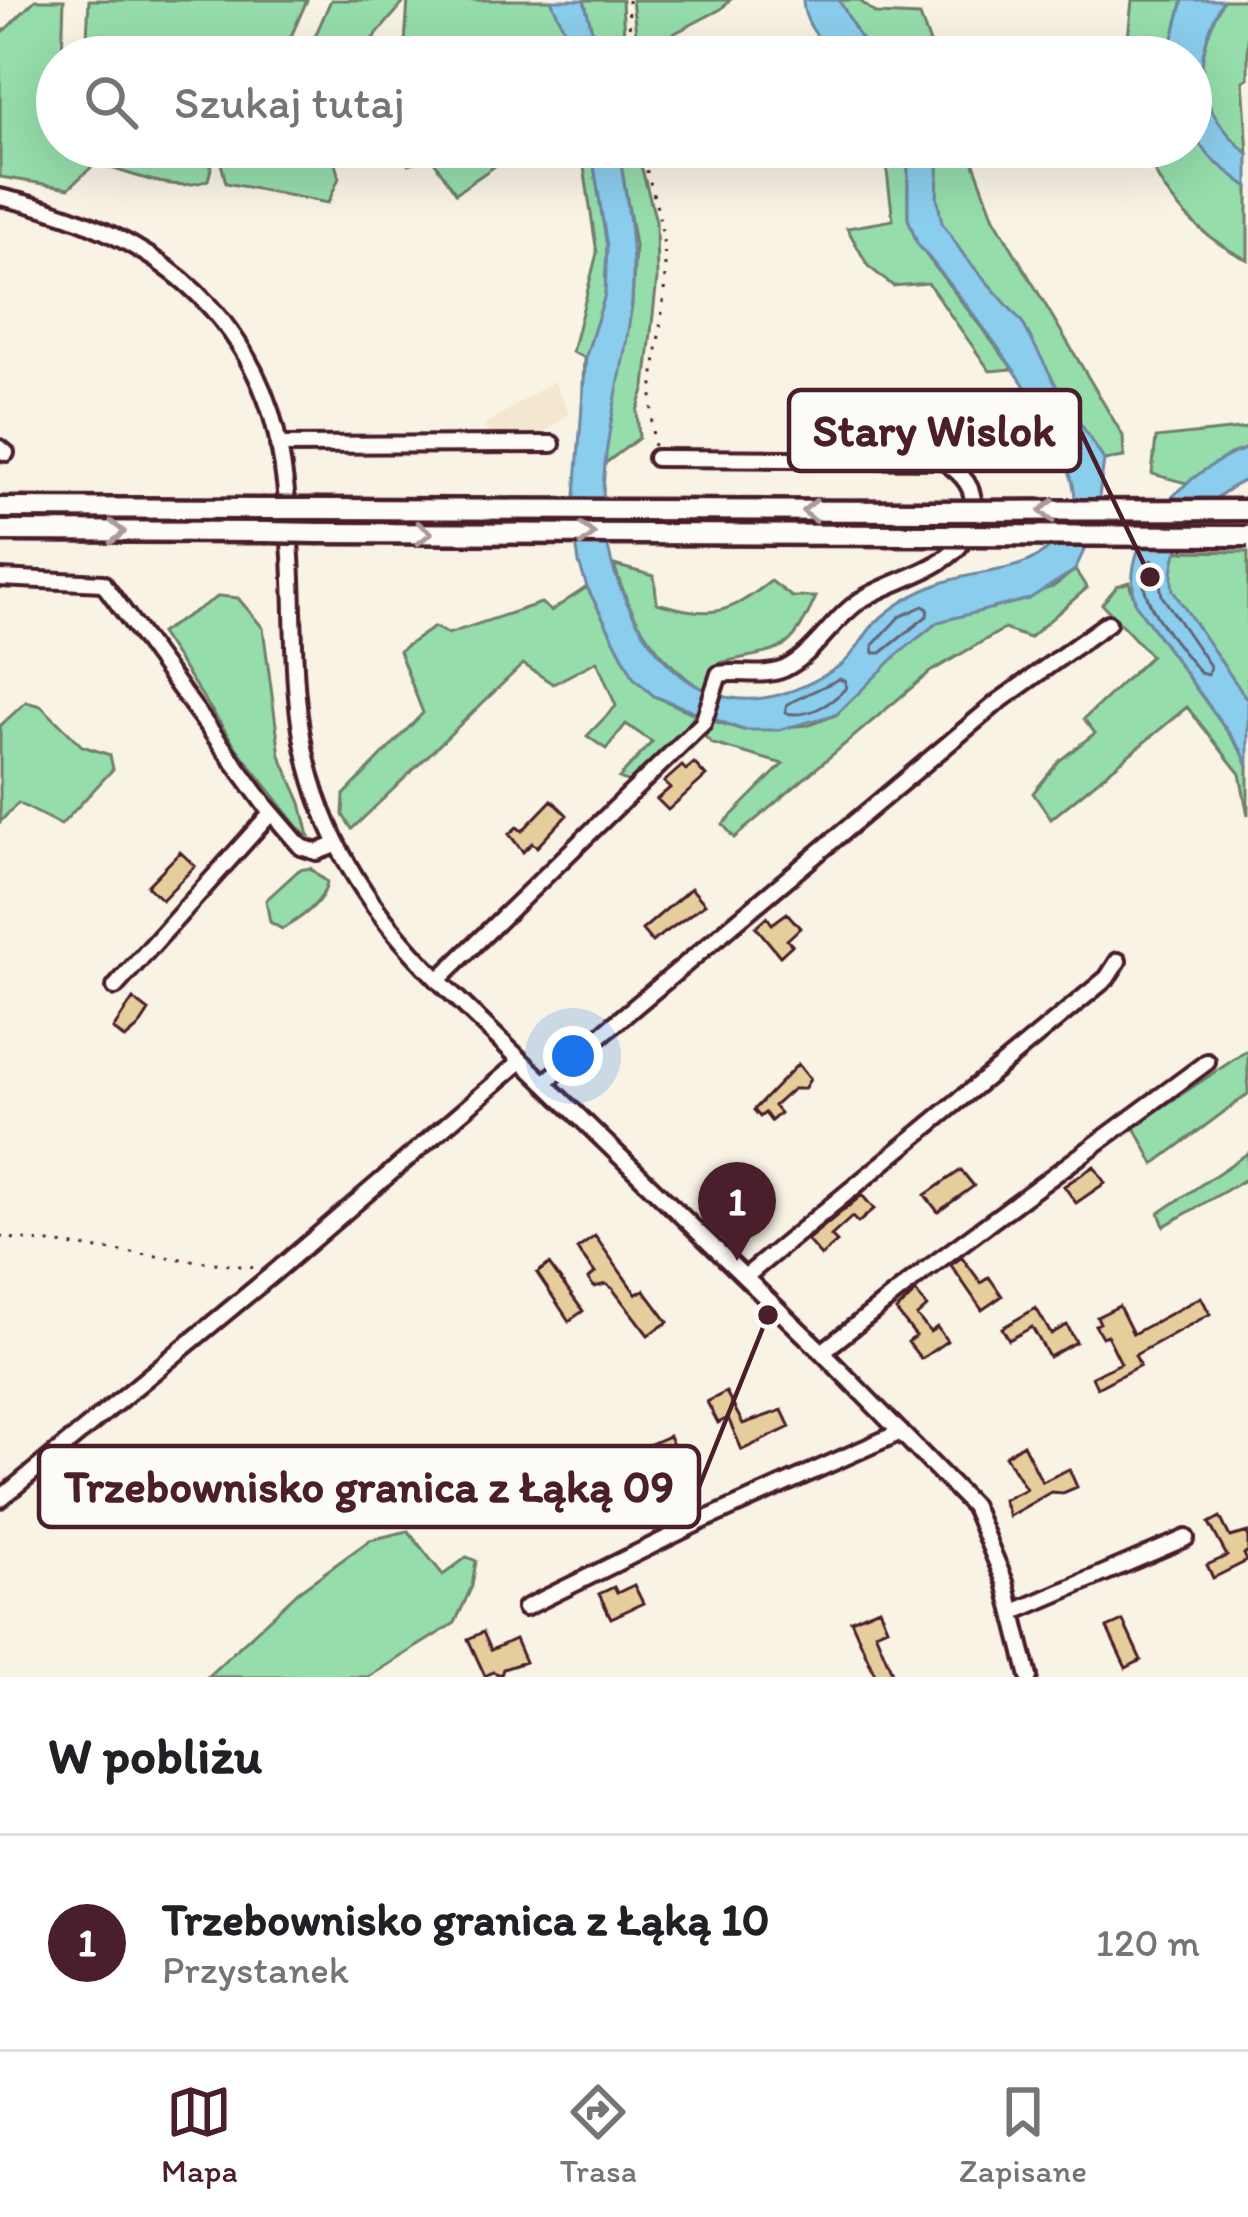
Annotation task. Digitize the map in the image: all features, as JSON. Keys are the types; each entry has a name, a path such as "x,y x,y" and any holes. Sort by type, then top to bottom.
{"main road":[{"path":"0,508 1248,510"},
{"path":"0,531 1248,536"}],"street":[{"path":"0,197 85,220 166,266 215,314 239,346 259,383 285,477 300,720 308,766 335,845 363,893 394,935 438,980 745,1276 973,1506 1014,1612 1029,1677"},
{"path":"278,445 552,444"},
{"path":"438,980 703,723 719,674 735,670 763,674 786,668 860,600 959,549 972,526 972,489 943,460 656,458"},
{"path":"0,578 103,584 301,847 317,852 335,845"},
{"path":"544,1083 998,701 1108,623"},
{"path":"116,987 272,813"},
{"path":"745,1276 1107,978 1118,961"},
{"path":"0,1499 521,1061"},
{"path":"822,1352 1207,1062"},
{"path":"525,1608 704,1520 901,1432"},
{"path":"1014,1612 1186,1538"}],"path":[{"path":"628,0 630,36"},
{"path":"646,168 661,222 665,270 650,387 656,458"},
{"path":"0,1238 227,1262 275,1272"}],"shaded area":[{"path":"554,381 569,414 536,439 490,438 484,425"}],"green space":[{"path":"35,0 64,0 63,36 36,36 36,168 91,168 69,188 0,177 0,35"},
{"path":"89,0 307,0 291,36 87,36"},
{"path":"331,0 406,0 375,36 315,36"},
{"path":"408,0 551,0 567,36 405,36"},
{"path":"584,0 622,0 624,36 593,36"},
{"path":"632,0 730,0 669,36 636,36"},
{"path":"839,0 859,0 876,14 920,16 927,36 859,36"},
{"path":"1132,0 1183,0 1174,36 1128,36"},
{"path":"1223,0 1248,0 1248,78 1243,81 1248,154 1212,110 1212,36 1208,36"},
{"path":"1212,159 1248,187 1248,260 1199,228 1153,168 1212,168"},
{"path":"112,168 211,168 208,180 195,184"},
{"path":"222,168 336,168 339,178 328,203 226,183"},
{"path":"439,168 492,168 456,193"},
{"path":"584,168 594,168 607,246 605,296 586,356 582,412 584,357 572,352 597,253"},
{"path":"622,168 642,168 656,221 657,279 645,387 637,411 639,438 603,465 632,305 635,245"},
{"path":"887,168 908,168 908,218 917,243 1013,369 990,371 928,283 893,286 868,266 847,228 893,220"},
{"path":"938,168 976,168 994,218 1123,436 1124,457 1104,460 1056,387 1022,322 941,223"},
{"path":"1248,428 1248,448 1230,454 1186,483 1152,474 1156,438"},
{"path":"1175,551 1248,552 1248,701 1173,591 1169,570"},
{"path":"614,565 654,576 657,603 692,611 730,607 771,581 792,597 816,597 789,641 770,652 720,663 704,691 647,636"},
{"path":"1075,570 1087,588 1029,638 1004,629 930,672 734,838 723,824 783,764 713,744 703,735 707,719 743,730 809,725 836,715 938,622 1053,587"},
{"path":"1129,582 1136,605 1242,752 1248,766 1248,816 1240,774 1187,707 1051,819 1033,793 1059,761 1095,733 1084,719 1151,656 1102,604 1117,586"},
{"path":"587,587 634,678 654,696 695,714 682,736 632,783 619,778 652,742 626,724 606,749 587,736 616,706 597,661 553,684 523,664 352,829 343,815 344,795 423,713 399,651 434,627 448,634 541,603 551,611"},
{"path":"219,596 238,598 263,628 280,755 309,836 238,750 160,633"},
{"path":"26,702 41,706 82,746 110,755 113,769 61,825 18,803 0,822 0,726"},
{"path":"310,868 327,882 321,897 282,929 270,922 266,900 299,870"},
{"path":"1248,1050 1248,1094 1154,1164 1134,1126"},
{"path":"1248,1153 1248,1178 1164,1226 1159,1213"},
{"path":"408,1531 443,1575 467,1557 476,1561 472,1586 455,1623 368,1677 207,1677 298,1592 370,1540"}],"water":[{"path":"551,0 584,0 593,36 567,35"},
{"path":"803,0 839,0 859,36 817,36"},
{"path":"1183,0 1223,0 1208,36 1174,36"},
{"path":"1212,110 1248,154 1248,187 1214,161"},
{"path":"594,168 621,168 633,261 632,300 607,448 604,521 610,558 624,596 664,659 687,680 713,694 742,699 805,685 845,662 876,622 900,603 952,579 1034,558 1048,549 1073,516 1073,486 1041,413 988,334 917,243 908,218 908,168 938,168 942,223 1022,322 1104,460 1095,526 1075,570 1029,599 938,622 837,714 779,730 743,730 654,696 634,678 587,587 573,521 586,356 605,295 607,246"},
{"path":"1248,448 1248,479 1217,497 1192,524 1175,556 1172,573 1173,591 1248,701 1248,766 1242,751 1136,605 1133,580 1137,555 1162,508 1202,471"}],"building":[{"path":"694,763 706,776 668,810 657,799 670,788 664,782 682,766 686,770"},
{"path":"552,800 567,815 537,847 532,843 523,852 509,834 517,827 522,831"},
{"path":"180,852 195,866 162,900 147,886"},
{"path":"691,888 705,904 652,942 642,930"},
{"path":"787,913 800,928 787,940 792,945 780,956 756,927 767,917 772,924"},
{"path":"133,999 149,1011 125,1039 113,1029"},
{"path":"798,1064 810,1079 804,1089 793,1089 774,1106 780,1113 771,1121 765,1113 760,1117 754,1110"},
{"path":"1094,1166 1105,1183 1076,1203 1064,1186"},
{"path":"961,1170 974,1186 938,1212 925,1195"},
{"path":"862,1195 874,1209 858,1223 852,1217 831,1236 837,1242 821,1256 807,1240"},
{"path":"595,1236 636,1294 644,1290 668,1322 648,1335 612,1288 606,1284 594,1287 588,1279 595,1273 577,1249"},
{"path":"962,1257 981,1283 989,1277 1002,1296 982,1310 951,1265"},
{"path":"549,1264 583,1311 569,1321 537,1273"},
{"path":"916,1292 927,1307 917,1316 930,1332 937,1327 947,1341 921,1359 908,1342 916,1336 896,1311"},
{"path":"1201,1297 1210,1314 1135,1355 1140,1365 1097,1388 1092,1377 1121,1363 1107,1335 1102,1337 1095,1325 1100,1323 1097,1317 1119,1306 1133,1334"},
{"path":"1036,1308 1051,1334 1067,1325 1076,1342 1049,1357 1032,1327 1009,1340 1002,1328"},
{"path":"726,1392 743,1424 782,1410 790,1427 742,1450 728,1418 718,1423 707,1402"},
{"path":"669,1436 678,1456 650,1469 660,1490 611,1513 604,1499 611,1496 598,1467"},
{"path":"1023,1444 1042,1482 1069,1469 1077,1487 1051,1492 1009,1516 1003,1500 1026,1489 1005,1456"},
{"path":"1220,1517 1230,1537 1248,1532 1247,1561 1213,1578 1207,1565 1227,1556 1209,1523"},
{"path":"634,1585 643,1603 611,1618 599,1594"},
{"path":"879,1608 887,1627 875,1632 894,1677 876,1677 851,1620"},
{"path":"1123,1621 1141,1660 1126,1668 1107,1628"},
{"path":"483,1632 491,1650 515,1639 525,1662 503,1669 501,1675 485,1676 468,1639"}],"place":[{"name":"Stary Wislok","path":"1150,577"},
{"name":"Trzebownisko granica z Łąką 10","path":"737,1261"},
{"name":"Trzebownisko granica z Łąką 09","path":"768,1315"}]}
